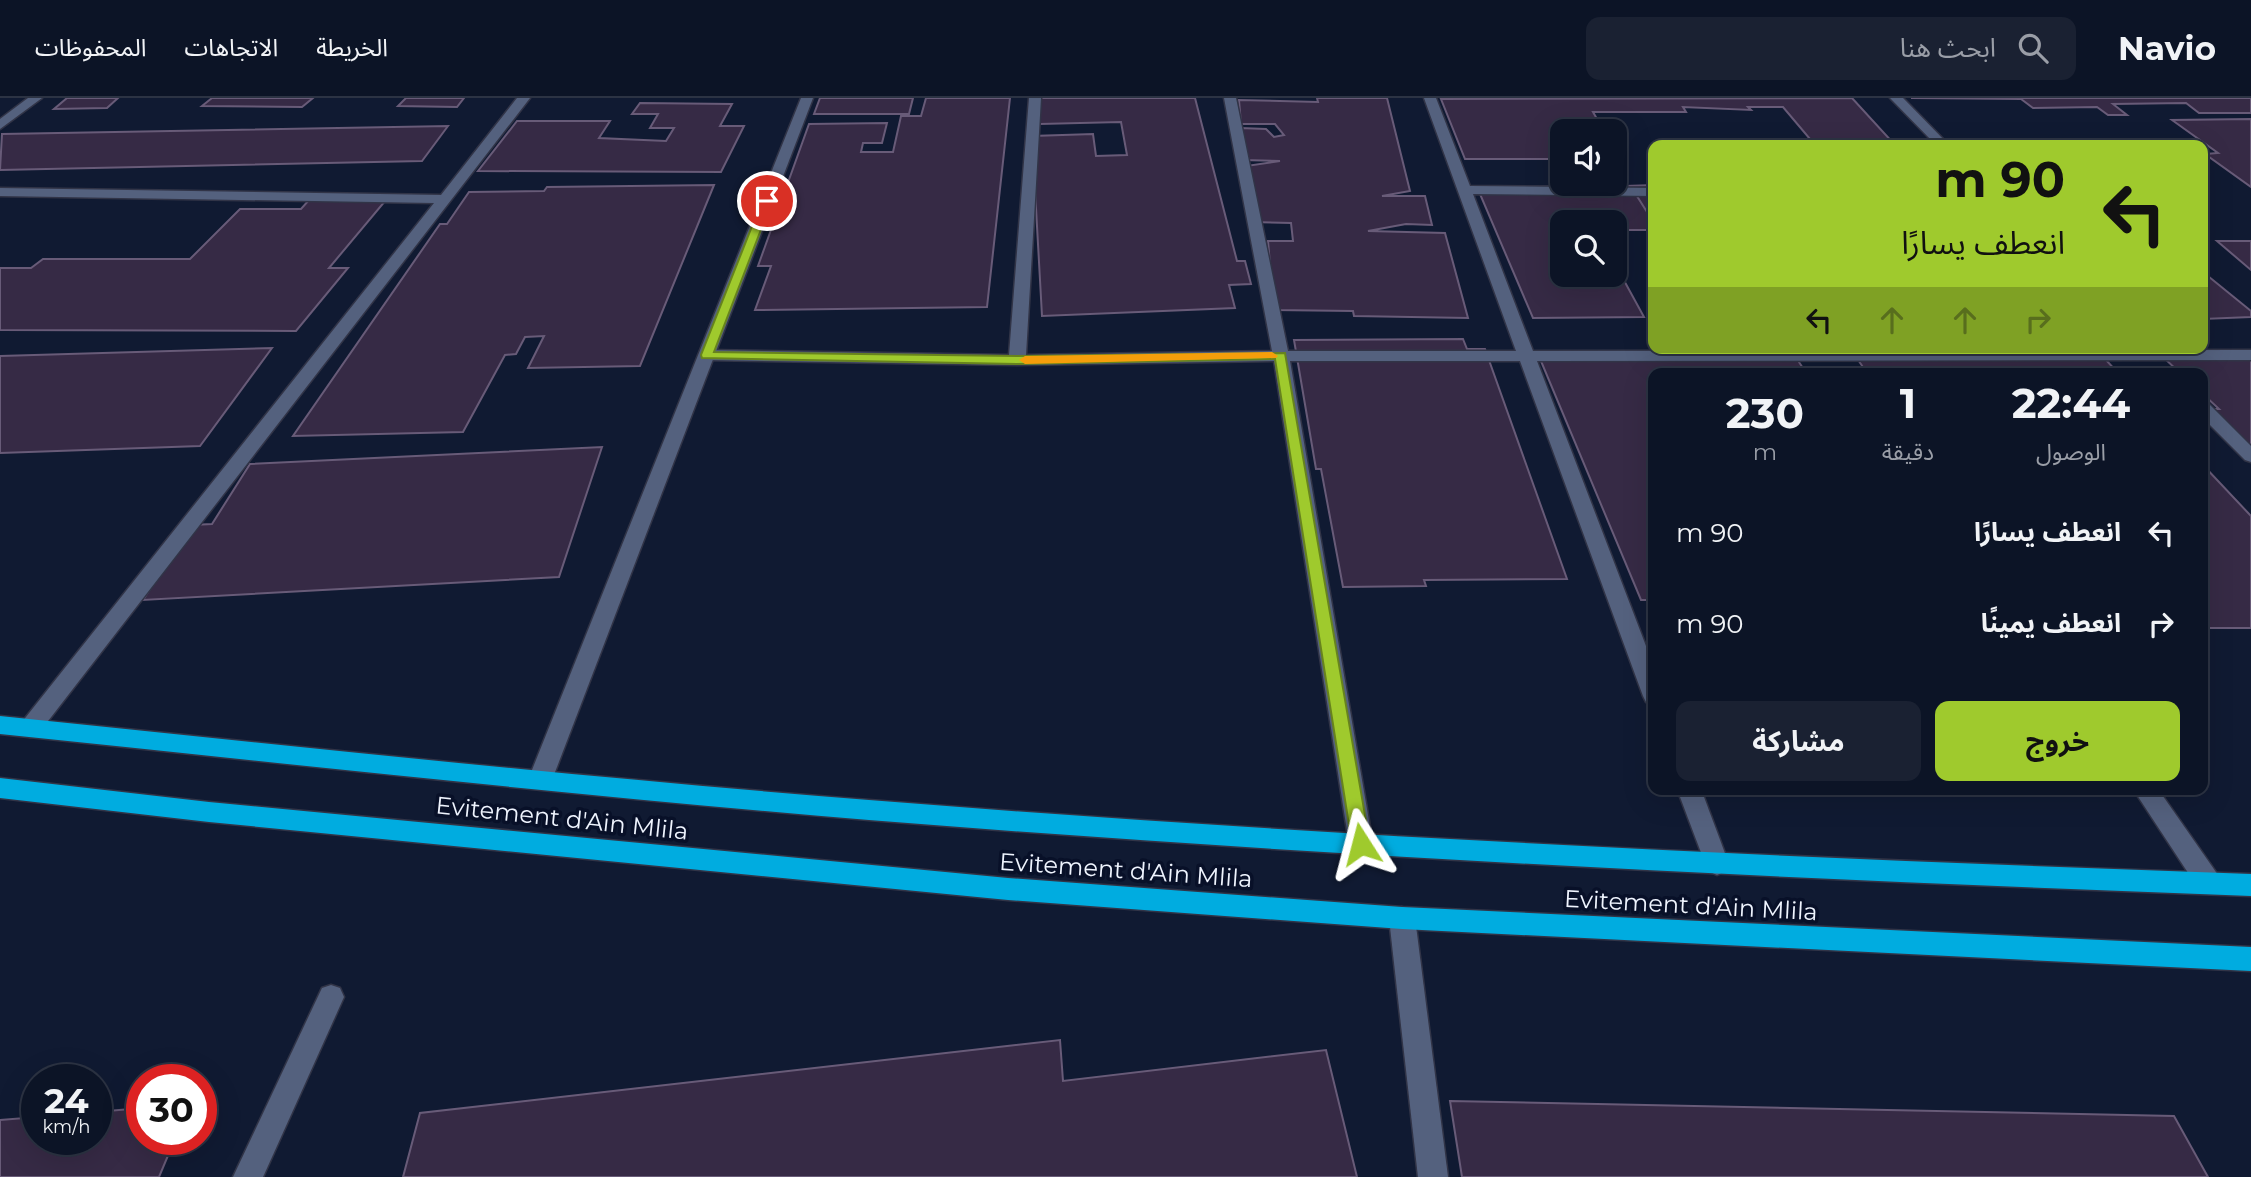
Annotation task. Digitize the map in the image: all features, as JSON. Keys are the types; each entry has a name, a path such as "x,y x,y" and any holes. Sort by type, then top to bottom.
{"highway":[{"name":"Evitement d'Ain Mlila","path":"0,725 677,794 1361,844 1936,875 2251,885"},
{"name":"Evitement d'Ain Mlila","path":"0,788 236,814 994,888 1402,918 2251,959"}],"street":[{"path":"0,125 36,98"},
{"path":"30,728 524,98"},
{"path":"540,780 807,98"},
{"path":"1017,360 1035,98"},
{"path":"1230,98 1281,356 1361,844"},
{"path":"1430,98 1648,680"},
{"path":"1896,98 1937,140"},
{"path":"1464,190 1648,192"},
{"path":"0,192 445,199"},
{"path":"707,355 1017,360 1281,356 1952,354"},
{"path":"2149,354 2163,368"},
{"path":"2208,354 2251,355"},
{"path":"1854,355 1863,368"},
{"path":"2208,413 2251,456"},
{"path":"1691,795 1717,864"},
{"path":"2149,795 2208,883"},
{"path":"1402,918 1433,1177"},
{"path":"248,1177 331,997"}],"building":[{"path":"67,98 118,98 107,108 54,109"},
{"path":"212,98 313,98 302,107 202,106"},
{"path":"406,98 464,98 457,107 398,106"},
{"path":"820,98 913,98 909,114 814,114"},
{"path":"926,98 1010,98 987,307 755,310 771,266 758,266 809,124 887,123 882,143 863,143 861,152 893,152 901,116 921,116"},
{"path":"1038,98 1195,98 1237,261 1245,261 1251,284 1229,285 1235,308 1042,316 1032,136 1093,134 1096,156 1127,155 1121,122 1040,124"},
{"path":"1317,98 1387,98 1410,191 1382,196 1425,196 1432,225 1406,224 1368,231 1445,233 1468,318 1354,316 1353,311 1274,310 1268,241 1293,241 1291,223 1249,222 1246,166 1280,161 1243,160 1241,128 1266,129 1274,137 1284,135 1275,124 1241,124 1239,100 1318,102"},
{"path":"1852,98 1890,140 1811,140 1783,107 1748,107 1751,110 1683,107 1686,112 1593,112 1597,119 1550,119 1550,159 1465,159 1441,99"},
{"path":"1911,98 2251,98 2251,113 2199,113 2186,103 2113,104 2127,115 2108,115 2097,107 2033,108 2021,99"},
{"path":"640,103 732,104 720,126 744,126 721,172 478,171 517,121 610,121 599,138 666,141 674,128 650,128 658,114 632,114"},
{"path":"2251,119 2251,187 2208,156 2208,154 2218,153 2208,146 2208,140 2200,140 2172,120"},
{"path":"448,126 422,161 0,170 2,134"},
{"path":"714,185 640,366 528,368 544,336 525,337 516,354 505,355 463,432 293,436 440,224 447,224 469,192 544,191 547,187"},
{"path":"1648,185 1648,217 1627,187 1627,186"},
{"path":"1550,186 1550,196 1627,196 1627,193 1635,193 1648,214 1648,230 1627,230 1627,210 1550,210 1550,287 1627,286 1644,317 1533,318 1477,187"},
{"path":"309,200 386,200 329,268 348,268 296,331 0,330 0,268 31,268 43,259 190,259 240,209 301,209"},
{"path":"2217,241 2251,241 2251,270"},
{"path":"2208,276 2251,311 2251,317 2208,319"},
{"path":"1463,339 1467,349 1485,349 1567,579 1424,580 1426,586 1343,587 1321,469 1316,469 1294,340"},
{"path":"272,348 200,446 0,453 0,356"},
{"path":"1538,354 1794,354 1803,368 1648,368 1648,600 1641,600"},
{"path":"1854,354 2101,354 2113,368 1864,368"},
{"path":"2251,355 2251,459 2208,414 2208,409 2219,409 2208,399 2208,368 2175,368 2163,357"},
{"path":"602,447 559,577 143,600 191,525 212,524 250,464"},
{"path":"2208,470 2251,516 2251,628 2208,628"},
{"path":"1060,1040 1063,1081 1326,1050 1357,1177 403,1177 420,1113"},
{"path":"1450,1101 2174,1116 2208,1177 1462,1177"},
{"path":"126,1109 126,1155 168,1155 159,1177 0,1177 0,1120 21,1118 21,1155 112,1155 112,1111"}],"slow traffic":[{"path":"1025,360 1272,356"}],"route":[{"path":"767,201 707,355 1017,360 1281,356 1361,844"}]}
